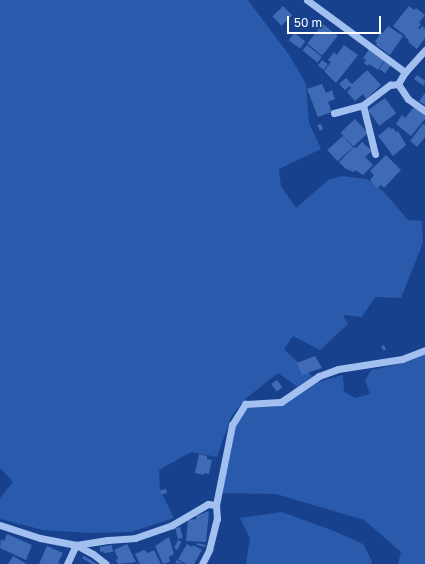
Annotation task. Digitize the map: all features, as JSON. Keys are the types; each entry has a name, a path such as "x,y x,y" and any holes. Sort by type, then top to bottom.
{"street":[{"path":"307,0 405,72"},
{"path":"398,84 405,72 425,50"},
{"path":"334,113 363,104 390,85 398,84"},
{"path":"398,84 408,100 425,111"},
{"path":"363,104 375,154"},
{"path":"202,564 210,550 217,519 216,505 232,425 245,404 281,402 319,376 338,369 402,359 425,350"},
{"path":"76,545 135,538 172,525 208,504 216,505"},
{"path":"0,525 40,538 76,545 93,554 106,564"},
{"path":"67,564 76,545"}],"shaded area":[{"path":"0,0 248,0 290,56 306,84 309,123 321,149 279,169 281,186 296,208 328,180 342,176 367,179 383,191 408,220 422,221 423,243 401,298 375,297 362,317 343,315 348,324 320,350 293,336 284,349 312,376 298,387 278,373 244,400 231,417 217,457 191,452 159,470 160,490 174,518 131,532 89,533 43,530 0,519 0,498 13,482 0,468"},
{"path":"425,354 425,564 398,564 401,552 364,520 276,494 221,493 234,429 246,408 279,406 318,382 343,375 344,392 355,398 370,394 365,381 371,370 400,364"},
{"path":"282,512 334,531 363,544 372,561 371,564 246,564 250,538 240,518"}],"building":[{"path":"283,6 292,15 282,26 272,17"},
{"path":"409,6 414,10 416,8 425,15 419,23 421,24 418,28 420,29 422,26 425,29 425,38 417,49 408,42 409,40 405,37 406,36 393,26"},
{"path":"323,24 338,36 322,55 307,43"},
{"path":"388,26 403,36 390,55 376,45 377,43 375,42 381,32 383,33"},
{"path":"294,33 305,41 300,49 289,40"},
{"path":"307,45 322,57 317,62 303,50"},
{"path":"344,45 358,55 336,83 324,71 331,62 328,60 334,52 337,55"},
{"path":"370,48 385,60 378,70 369,64 368,66 364,63 366,60 363,58"},
{"path":"322,60 328,64 324,70 318,66"},
{"path":"385,61 391,65 385,73 379,69"},
{"path":"367,70 381,85 366,99 363,94 355,101 347,92 351,88 350,86 345,90 339,84 346,78 352,84"},
{"path":"417,75 425,81 424,86 414,79"},
{"path":"322,84 326,93 332,90 335,99 328,102 332,112 318,117 307,89"},
{"path":"425,93 425,105 419,101"},
{"path":"385,98 396,113 379,126 368,110"},
{"path":"414,107 425,115 425,119 411,136 396,124 402,115 405,118"},
{"path":"355,119 368,133 353,147 340,133"},
{"path":"321,124 323,129 320,131 317,125"},
{"path":"423,124 425,125 425,137 417,147 410,141"},
{"path":"389,127 391,129 393,128 396,132 398,131 406,145 393,156 378,136"},
{"path":"343,136 353,147 337,161 327,150"},
{"path":"362,142 372,151 365,157 373,165 363,175 355,170 354,172 346,169 339,162 354,147 356,148"},
{"path":"386,155 401,170 384,188 381,185 377,188 370,180 374,175 370,171"},
{"path":"384,345 386,349 384,351 381,346"},
{"path":"315,356 322,368 302,375 297,363"},
{"path":"277,380 282,387 277,391 271,384"},
{"path":"199,454 207,456 207,459 212,460 209,474 204,473 204,475 195,473"},
{"path":"166,489 167,493 161,494 160,490"},
{"path":"209,511 206,542 186,541 188,520 196,519 196,516"},
{"path":"180,527 183,538 178,539 175,528"},
{"path":"7,534 32,545 26,560 0,548 1,539 4,541"},
{"path":"169,537 174,554 169,557 170,562 163,564 155,546"},
{"path":"178,540 182,542 177,550 174,548"},
{"path":"197,543 206,545 205,547 197,545"},
{"path":"127,544 136,562 118,564 116,560 118,558 114,550"},
{"path":"187,544 192,547 193,545 202,550 194,564 186,564 178,559"},
{"path":"112,545 113,552 100,552 100,547"},
{"path":"47,546 63,553 58,563 61,564 39,564"},
{"path":"144,550 148,553 154,550 161,564 140,564 135,554"},
{"path":"13,556 27,564 8,564"},
{"path":"84,556 97,564 92,564 82,558"},
{"path":"177,560 184,564 175,563"}]}
